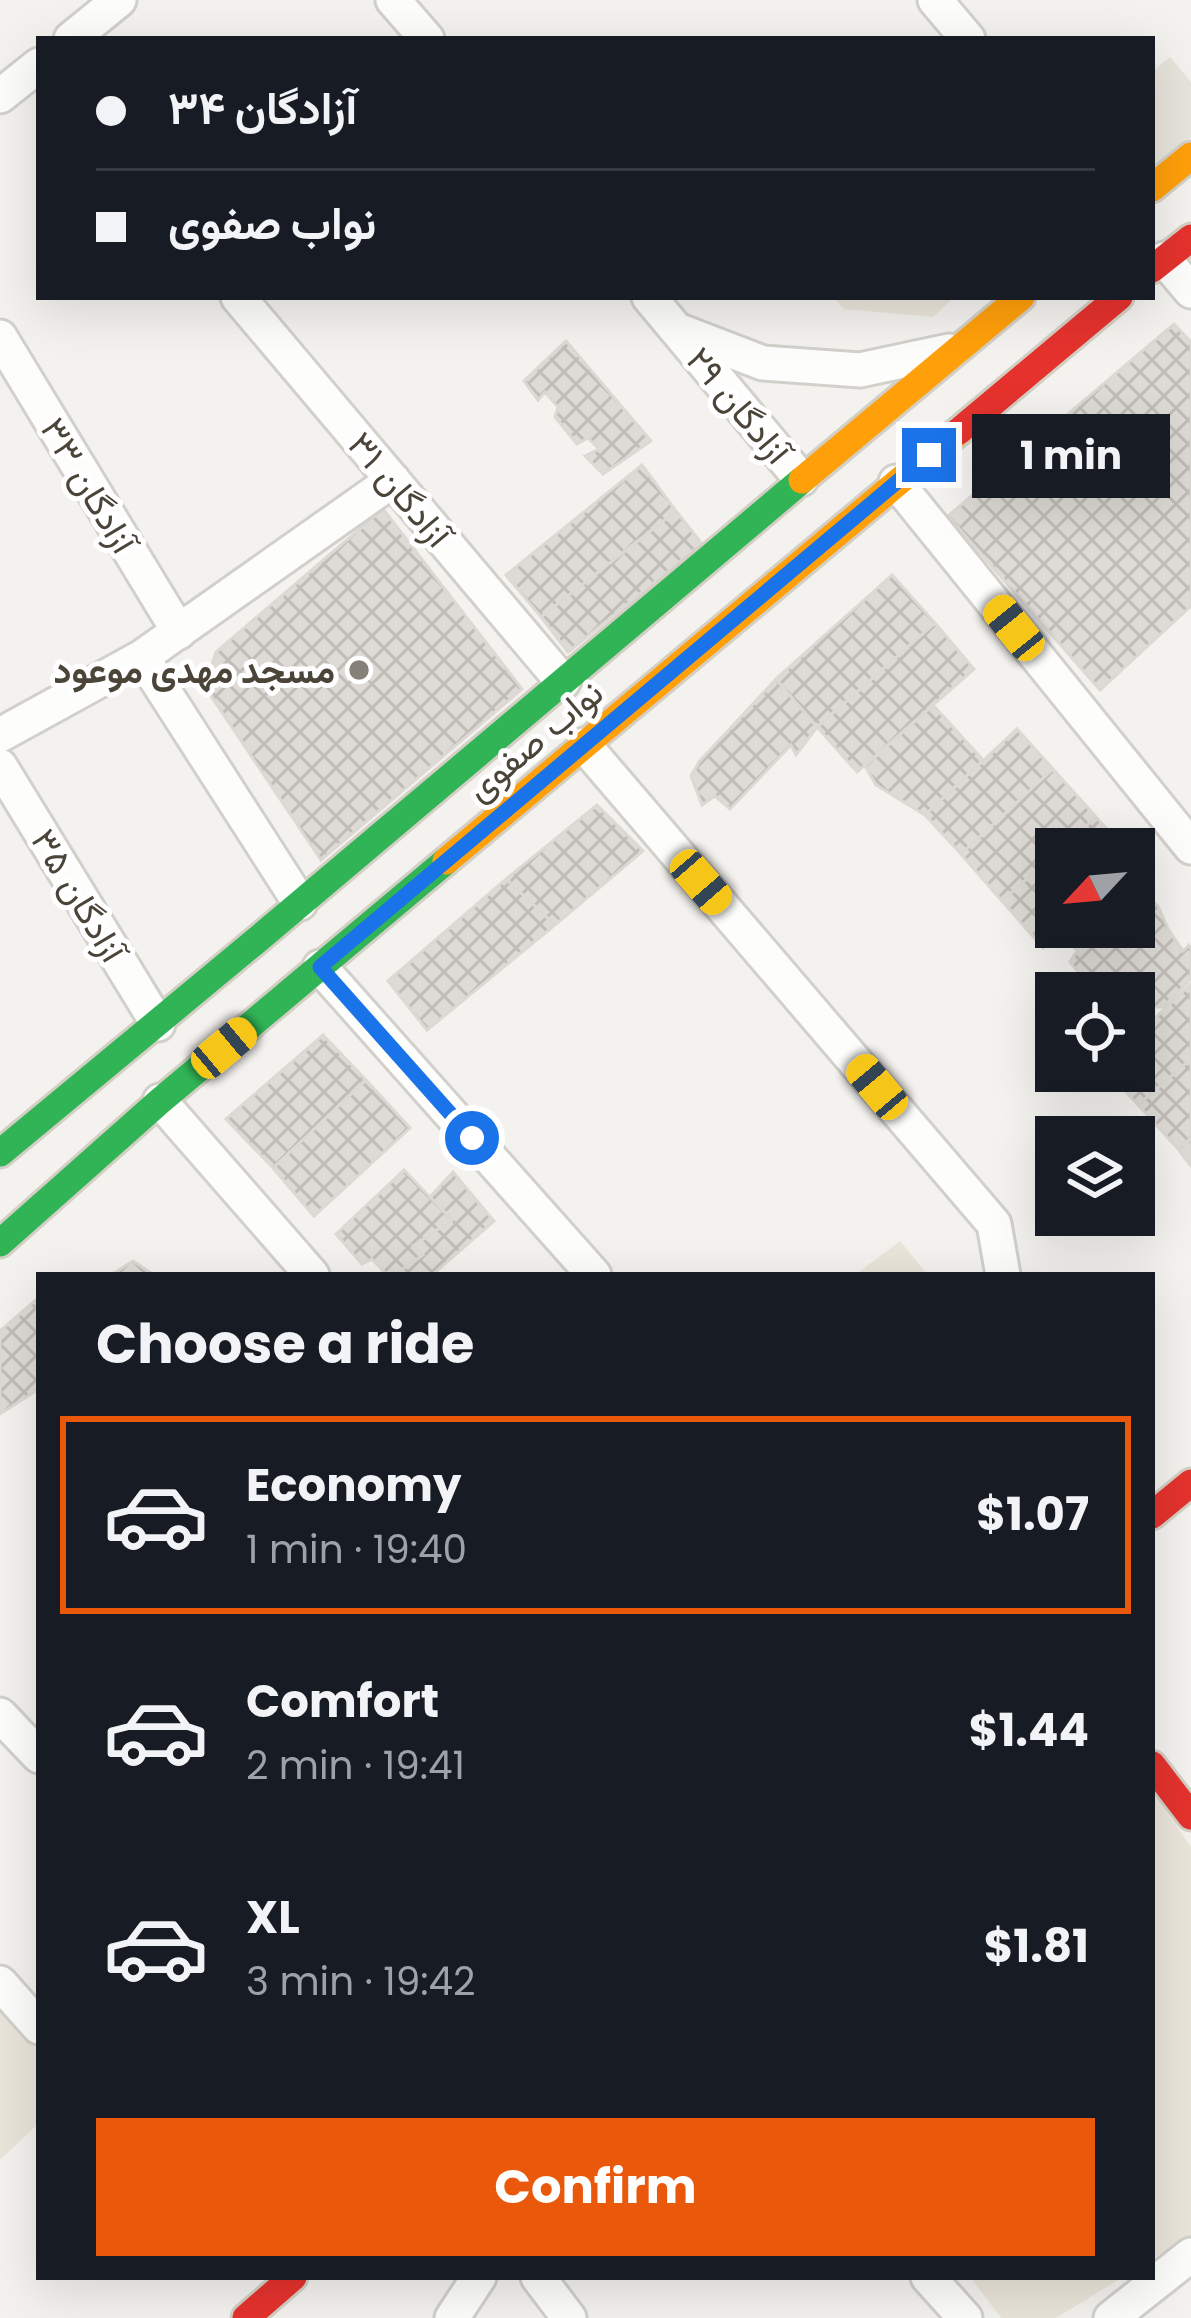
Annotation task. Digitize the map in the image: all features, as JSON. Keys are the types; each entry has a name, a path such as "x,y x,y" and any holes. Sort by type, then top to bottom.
{"main road":[{"path":"1155,186 1191,156"},
{"name":"نواب صفوی","path":"0,1153 1017,300"},
{"name":"نواب صفوی","path":"0,1243 160,1101 1115,300"},
{"path":"1155,1769 1191,1816"},
{"path":"246,2318 290,2280"}],"street":[{"path":"75,36 119,0"},
{"path":"393,0 424,36"},
{"path":"935,0 965,36"},
{"path":"0,96 36,67"},
{"path":"1169,255 1191,291"},
{"name":"آزادگان ۳۱","path":"241,300 563,682"},
{"name":"آزادگان ۲۹","path":"652,300 801,479"},
{"name":"آزادگان ۲۹","path":"677,330 764,363 860,370 958,349"},
{"name":"آزادگان ۳۳","path":"0,337 179,632"},
{"path":"0,735 142,657 393,480"},
{"path":"896,482 1191,847"},
{"path":"142,657 300,903"},
{"path":"584,745 994,1224 1002,1272"},
{"name":"آزادگان ۳۵","path":"0,766 158,1024"},
{"path":"320,967 591,1272"},
{"path":"160,1101 309,1272"},
{"path":"0,1715 36,1753"},
{"path":"0,1983 36,2024"},
{"path":"1112,2318 1191,2255"},
{"path":"452,2318 477,2280"},
{"path":"540,2280 569,2318"},
{"path":"931,2280 965,2318"}],"shaded area":[{"path":"1170,57 1191,82 1191,137 1155,167 1155,70"},
{"path":"836,300 951,300 933,317 844,309"},
{"path":"900,1241 926,1272 859,1272"},
{"path":"1155,1795 1191,1847 1191,2236 1155,2257"},
{"path":"0,2002 36,2042 36,2126 0,2160"},
{"path":"972,2280 1118,2280 1056,2318 1001,2318"}],"building":[{"path":"1174,324 1191,342 1191,606 1100,690 948,516"},
{"path":"566,341 651,441 603,474 585,456 599,449 588,438 577,444 555,417 558,407 545,392 538,400 524,381"},
{"path":"642,465 676,511 541,617 506,575"},
{"name":"مسجد مهدی موعود","path":"383,509 522,689 321,860 205,687 216,652"},
{"path":"676,511 702,544 568,652 541,617"},
{"path":"892,575 935,623 817,727 776,679"},
{"path":"935,623 974,669 857,772 817,727"},
{"path":"776,679 817,727 796,755 791,745 730,809 715,796 702,805 691,776 699,762"},
{"path":"933,705 983,760 925,815 876,785 865,766"},
{"path":"1017,729 1053,769 961,854 925,815"},
{"path":"1053,769 1096,817 1084,828 1035,828 1035,872 1002,901 961,854"},
{"path":"597,805 643,851 555,925 506,879"},
{"path":"1096,817 1106,828 1084,828"},
{"path":"1035,872 1035,939 1002,901"},
{"path":"506,879 555,925 427,1030 388,981"},
{"path":"1155,903 1183,951 1191,948 1191,979 1163,1007 1155,1007 1155,972 1078,972 1070,962 1075,948 1155,948"},
{"path":"1191,984 1191,1059 1155,1090 1155,1018"},
{"path":"323,1035 366,1080 273,1168 226,1119"},
{"path":"1191,1059 1191,1138 1178,1149 1155,1124 1155,1116 1148,1116 1138,1105"},
{"path":"366,1080 410,1128 314,1216 273,1168"},
{"path":"1126,1092 1153,1092 1138,1105"},
{"path":"1191,1138 1191,1166 1178,1149"},
{"path":"404,1170 452,1220 413,1246 423,1255 398,1272 384,1272 372,1259 362,1264 336,1234"},
{"path":"453,1172 494,1221 435,1272 398,1272 423,1255 413,1246 452,1220 430,1197"},
{"path":"133,1261 150,1272 116,1272"},
{"path":"36,1300 36,1391 0,1414 0,1331"}],"traffic: fast":[{"path":"0,1153 802,480"},
{"path":"0,1243 160,1101 446,861"}],"traffic: slow":[{"path":"1155,186 1191,156"},
{"path":"802,480 1017,300"},
{"path":"446,861 959,431"}],"traffic: jam":[{"path":"1155,267 1191,238"},
{"path":"959,431 1115,300"},
{"path":"1155,1513 1191,1483"},
{"path":"1155,1769 1191,1816"},
{"path":"246,2318 290,2280"}],"place":[{"name":"مسجد مهدی موعود","path":"359,670"}],"route":[{"path":"472,1138 320,967 929,455"}]}
